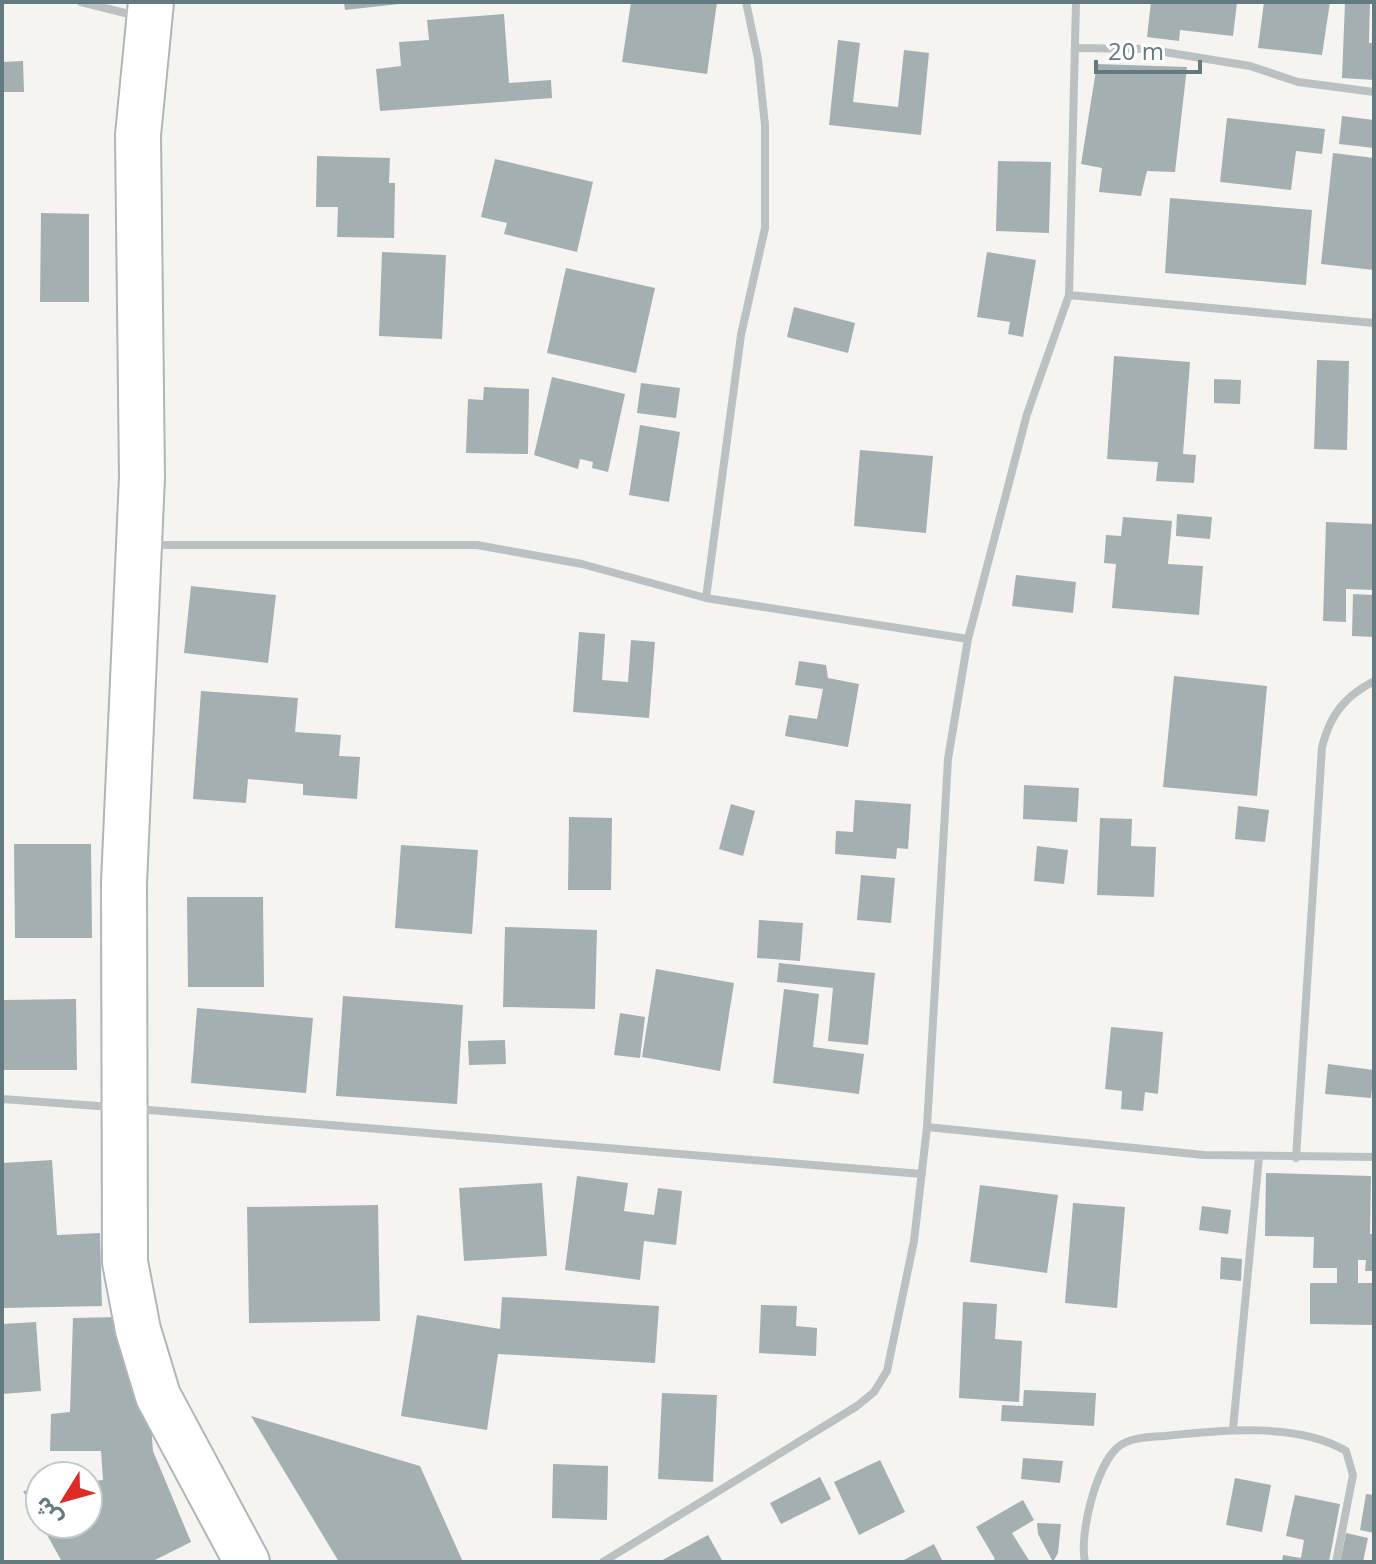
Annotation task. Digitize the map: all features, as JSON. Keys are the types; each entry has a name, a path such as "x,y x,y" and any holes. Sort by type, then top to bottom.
{"main road":[{"path":"150,11 138,135 141,545 134,613 125,867 122,1108 125,1262 138,1330 158,1396 247,1562"}],"street":[{"path":"81,2 150,11"},
{"path":"706,598 741,335 765,228 765,125 758,59 746,2"},
{"path":"603,1562 857,1406 874,1392 887,1371 914,1241 922,1174 948,759 968,639 1027,414 1069,295 1076,2"},
{"path":"1077,48 1146,49 1250,66 1298,82 1374,92"},
{"path":"1069,295 1374,323"},
{"path":"141,545 477,545 582,564 706,598 968,639"},
{"path":"1296,1158 1322,747 1328,724 1342,702 1374,681"},
{"path":"2,1099 922,1174"},
{"path":"927,1127 1148,1151 1296,1158 1374,1157"},
{"path":"1233,1429 1259,1157"},
{"path":"1085,1562 1082,1548 1093,1496 1108,1459 1119,1445 1139,1438 1233,1429 1331,1442 1346,1451 1353,1475 1336,1562"}],"building":[{"path":"344,2 399,2 399,4 345,10"},
{"path":"631,2 717,2 707,74 622,62"},
{"path":"1151,2 1237,2 1233,36 1180,30 1179,41 1147,37"},
{"path":"1264,2 1330,2 1322,55 1258,48"},
{"path":"1345,2 1370,2 1369,43 1374,43 1374,80 1342,78"},
{"path":"504,14 509,83 551,80 552,98 380,111 376,69 401,66 399,42 429,40 427,20"},
{"path":"838,40 860,43 853,102 898,107 904,50 929,53 921,135 829,125"},
{"path":"23,61 24,92 2,92 2,62"},
{"path":"1097,64 1187,67 1175,172 1147,171 1141,196 1099,192 1102,168 1081,164"},
{"path":"1342,116 1374,120 1374,148 1339,144"},
{"path":"1227,118 1325,129 1322,154 1296,151 1291,190 1220,182"},
{"path":"1333,153 1374,158 1374,270 1321,264"},
{"path":"317,156 390,158 389,183 395,183 394,238 337,237 338,207 316,207"},
{"path":"495,159 593,182 577,252 504,234 507,223 481,217"},
{"path":"998,161 1051,162 1049,233 996,231"},
{"path":"1170,198 1312,210 1306,285 1165,273"},
{"path":"41,213 89,214 89,302 40,302"},
{"path":"382,252 446,255 442,339 379,336"},
{"path":"987,252 1036,260 1023,337 1008,334 1010,322 977,317"},
{"path":"566,268 655,288 636,373 547,353"},
{"path":"794,307 855,323 848,353 787,337"},
{"path":"1114,356 1190,362 1183,454 1196,455 1194,483 1156,481 1158,462 1107,459"},
{"path":"1317,360 1349,361 1347,450 1314,449"},
{"path":"552,377 625,394 608,472 592,468 593,462 580,459 578,469 534,455"},
{"path":"1214,379 1241,380 1240,404 1214,403"},
{"path":"641,383 680,388 676,418 637,413"},
{"path":"484,387 529,389 528,454 466,453 468,399 483,400"},
{"path":"640,425 680,432 669,502 629,495"},
{"path":"860,450 933,456 926,533 854,526"},
{"path":"1177,514 1212,517 1210,539 1176,536"},
{"path":"1123,517 1172,521 1168,564 1203,566 1199,615 1112,608 1116,564 1104,563 1106,535 1121,536"},
{"path":"1326,522 1374,524 1374,590 1346,589 1346,622 1323,621"},
{"path":"1016,575 1076,582 1073,613 1012,606"},
{"path":"191,586 276,595 268,663 184,653"},
{"path":"1353,594 1374,595 1374,637 1352,636"},
{"path":"579,632 605,634 602,680 628,682 631,640 655,642 649,718 573,712"},
{"path":"799,661 826,665 828,678 859,684 848,747 785,736 789,715 817,719 823,689 795,685"},
{"path":"1174,676 1267,686 1257,796 1163,787"},
{"path":"201,691 298,698 295,732 341,735 339,756 360,757 357,799 303,795 303,784 248,779 246,803 193,799"},
{"path":"1024,785 1079,788 1077,822 1023,819"},
{"path":"855,800 911,804 908,849 897,848 896,859 835,854 836,831 853,832"},
{"path":"731,804 755,811 743,856 719,849"},
{"path":"1238,806 1269,810 1265,842 1235,839"},
{"path":"569,817 612,818 611,890 568,890"},
{"path":"1100,818 1132,819 1131,846 1156,847 1154,897 1097,895"},
{"path":"14,844 91,844 92,938 15,938"},
{"path":"401,845 478,850 472,934 395,928"},
{"path":"1037,846 1068,850 1064,884 1034,881"},
{"path":"861,875 895,878 891,923 857,920"},
{"path":"187,897 263,897 264,987 188,987"},
{"path":"759,920 803,923 800,961 757,958"},
{"path":"505,927 597,930 595,1009 503,1007"},
{"path":"779,963 875,973 868,1045 828,1041 833,988 777,982"},
{"path":"656,969 734,983 720,1071 642,1057"},
{"path":"784,989 819,994 813,1047 864,1054 859,1094 773,1083"},
{"path":"343,996 463,1005 457,1104 336,1096"},
{"path":"76,999 77,1070 2,1070 2,1000"},
{"path":"197,1008 313,1018 306,1093 191,1083"},
{"path":"620,1013 645,1017 640,1058 614,1055"},
{"path":"1111,1027 1163,1032 1158,1094 1145,1092 1143,1111 1121,1109 1122,1091 1105,1089"},
{"path":"505,1040 506,1064 469,1065 468,1041"},
{"path":"1328,1064 1374,1070 1371,1098 1325,1094"},
{"path":"52,1160 57,1235 100,1233 102,1306 2,1308 2,1163"},
{"path":"1266,1173 1371,1176 1370,1234 1374,1234 1374,1271 1365,1271 1366,1260 1358,1260 1358,1283 1374,1283 1374,1325 1310,1324 1310,1283 1337,1283 1337,1268 1313,1268 1314,1237 1265,1236"},
{"path":"577,1176 628,1183 624,1211 654,1215 658,1188 682,1191 676,1245 644,1241 640,1280 565,1270"},
{"path":"542,1183 547,1256 464,1261 459,1188"},
{"path":"980,1185 1058,1195 1047,1273 970,1262"},
{"path":"1073,1203 1125,1207 1117,1308 1065,1303"},
{"path":"378,1205 380,1321 249,1323 247,1207"},
{"path":"1202,1206 1231,1210 1228,1234 1199,1230"},
{"path":"1221,1257 1242,1259 1241,1281 1220,1279"},
{"path":"502,1297 659,1306 655,1363 498,1354 487,1430 401,1416 417,1315 500,1329"},
{"path":"963,1302 997,1304 995,1339 1022,1341 1019,1402 959,1398"},
{"path":"761,1305 797,1306 796,1326 817,1328 816,1356 759,1353"},
{"path":"119,1317 150,1412 153,1451 191,1542 151,1562 62,1562 50,1540 104,1540 104,1460 101,1451 50,1451 51,1414 70,1412 73,1318"},
{"path":"36,1322 41,1391 2,1394 2,1324"},
{"path":"1024,1390 1096,1393 1094,1426 1001,1421 1002,1405 1023,1406"},
{"path":"662,1393 717,1395 713,1482 658,1479"},
{"path":"251,1416 420,1466 463,1562 339,1562"},
{"path":"1023,1458 1063,1461 1060,1483 1021,1479"},
{"path":"880,1460 905,1512 859,1535 834,1482"},
{"path":"553,1464 608,1466 607,1520 552,1518"},
{"path":"820,1477 831,1499 781,1524 770,1503"},
{"path":"1235,1478 1271,1485 1262,1532 1226,1525"},
{"path":"1366,1494 1374,1495 1374,1533 1360,1530"},
{"path":"1295,1495 1340,1504 1329,1562 1282,1562 1283,1555 1301,1558 1304,1540 1286,1536"},
{"path":"1023,1500 1034,1520 1012,1533 1030,1562 990,1562 995,1559 976,1527"},
{"path":"1037,1523 1061,1524 1058,1553 1053,1562 1038,1534"},
{"path":"1346,1533 1368,1538 1363,1562 1340,1562"},
{"path":"708,1535 723,1562 659,1562"},
{"path":"934,1544 943,1562 900,1562"}]}
